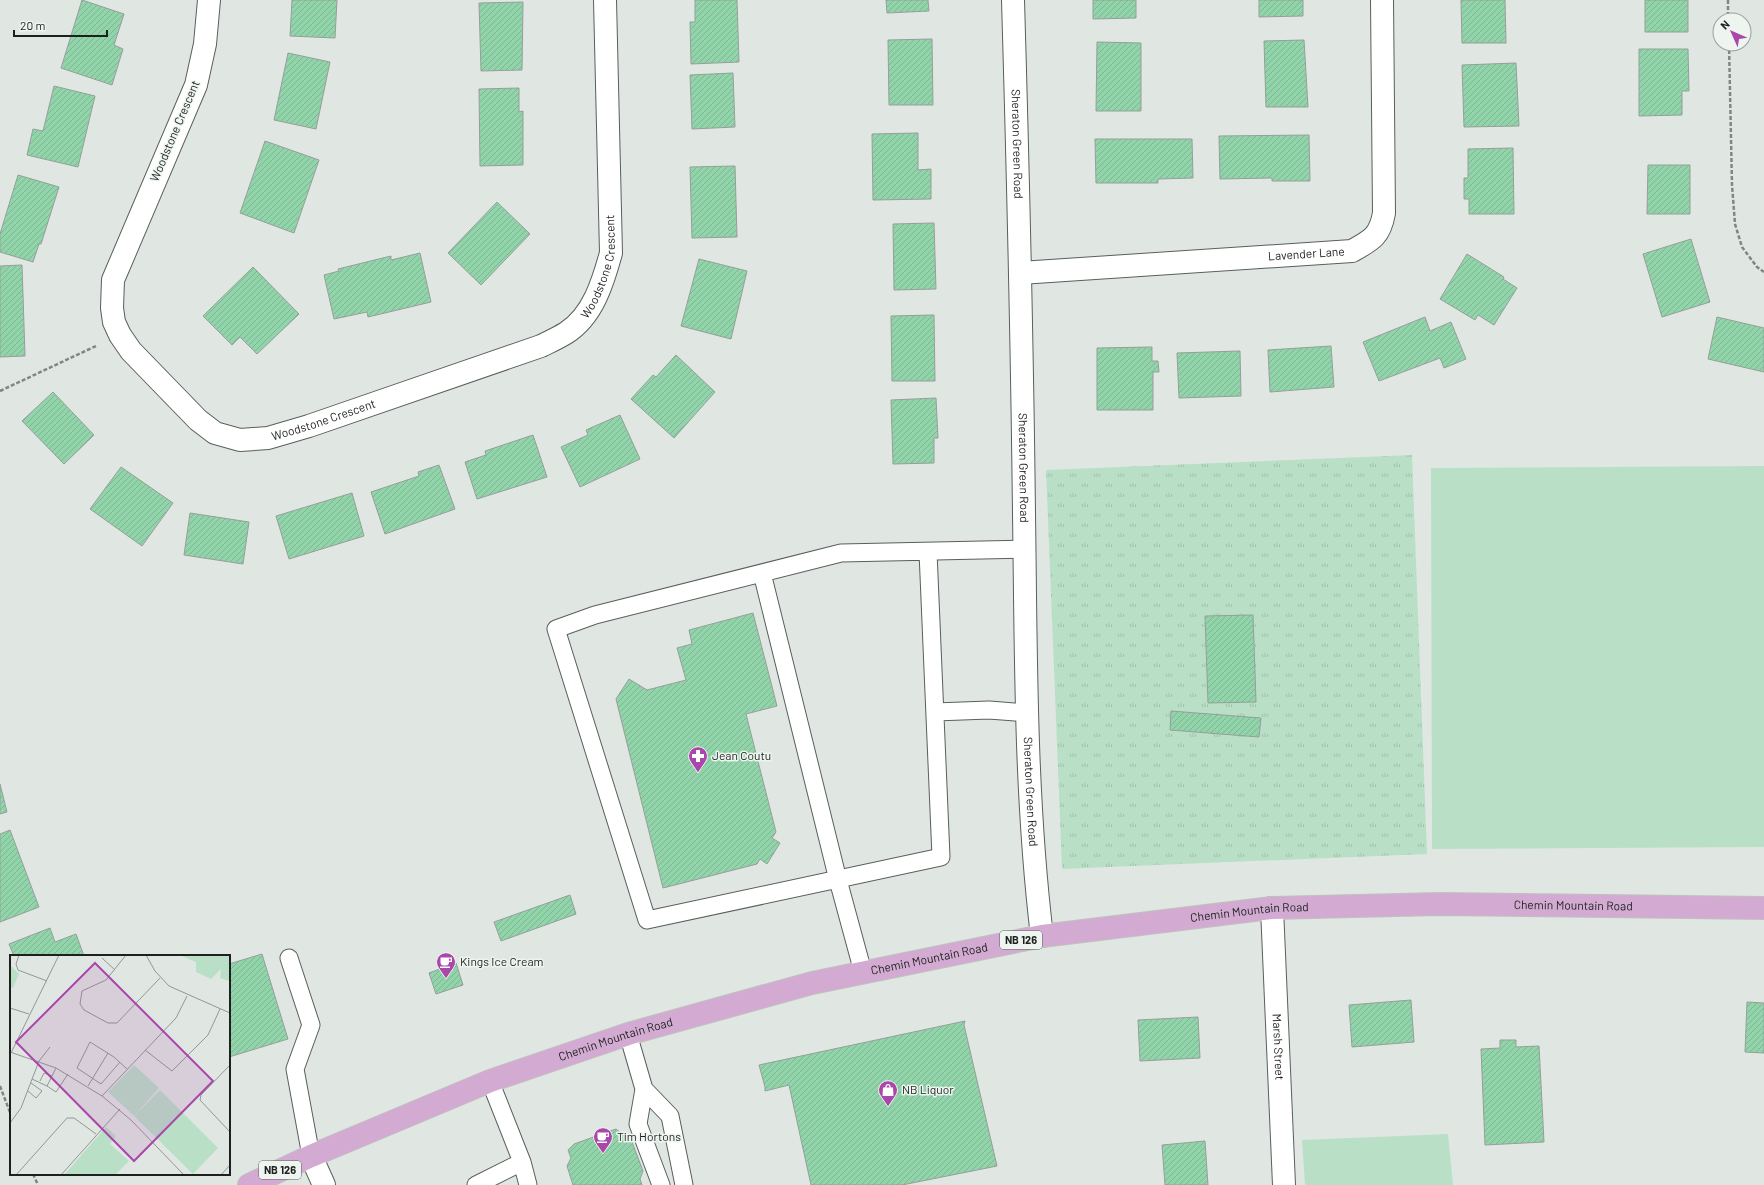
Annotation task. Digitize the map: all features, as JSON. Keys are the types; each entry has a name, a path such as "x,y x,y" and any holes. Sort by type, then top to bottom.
{"main road":[{"name":"Chemin Mountain Road","path":"250,1185 311,1156 490,1081 628,1034 812,983 1042,936 1272,908 1439,904 1764,908"}],"street":[{"name":"Woodstone Crescent","path":"209,0 205,44 196,85 113,280 112,308 114,322 120,335 131,351 198,420 215,433 240,440 268,438 309,426 541,346 567,332 585,315 603,284 611,253 605,0"},
{"name":"Sheraton Green Road","path":"1013,0 1020,273 1027,712 1037,895 1042,936"},
{"name":"Lavender Lane","path":"1020,273 1352,251 1369,242 1381,228 1384,213 1382,0"},
{"name":"Marsh Street","path":"1272,908 1284,1185"},
{"path":"311,1156 324,1185"}],"lane":[{"path":"928,552 941,857 647,920 556,628 595,615 841,553 1025,550"},
{"path":"762,573 838,880 863,972"},
{"path":"935,712 989,710 1027,712"},
{"path":"289,958 312,1025 295,1069 311,1156"},
{"path":"628,1034 644,1089 638,1124 660,1185"},
{"path":"490,1081 522,1162 528,1185"},
{"path":"644,1089 670,1116 684,1185"},
{"path":"476,1185 522,1162"}],"path":[{"path":"1728,0 1728,12"},
{"path":"1729,52 1732,185 1735,224 1742,247 1757,267 1764,272"},
{"path":"0,391 120,335"},
{"path":"0,1086 10,1112"},
{"path":"33,1175 38,1185"}],"green space":[{"path":"1412,455 1427,854 1062,869 1046,470"},
{"path":"1764,466 1764,847 1432,849 1431,468"},
{"path":"1448,1134 1453,1185 1305,1185 1302,1140"}],"building":[{"path":"82,0 124,14 114,45 123,49 112,85 61,68"},
{"path":"292,0 337,0 335,38 290,36"},
{"path":"695,0 737,0 739,62 691,64 690,22 695,22"},
{"path":"886,0 928,0 929,11 887,13"},
{"path":"1093,0 1136,0 1136,18 1093,19"},
{"path":"1259,0 1303,0 1303,16 1259,17"},
{"path":"1461,0 1505,0 1506,43 1462,43"},
{"path":"1645,0 1688,0 1688,32 1645,32"},
{"path":"523,2 522,70 481,71 479,3"},
{"path":"932,39 933,105 889,105 888,40"},
{"path":"1304,40 1308,107 1266,107 1264,41"},
{"path":"1097,42 1141,43 1141,111 1096,111"},
{"path":"1639,49 1688,49 1689,91 1682,91 1682,115 1639,116"},
{"path":"288,53 330,62 316,129 274,120"},
{"path":"1516,63 1519,126 1464,127 1462,65"},
{"path":"733,73 735,127 692,129 690,75"},
{"path":"54,86 95,96 78,167 27,155 33,129 43,131"},
{"path":"519,88 519,112 523,111 523,165 480,166 479,89"},
{"path":"918,133 918,170 931,169 931,199 873,200 872,134"},
{"path":"1309,135 1310,181 1272,181 1272,178 1220,179 1219,136"},
{"path":"1095,139 1192,139 1193,178 1158,179 1158,183 1096,183"},
{"path":"265,141 319,160 294,233 240,213"},
{"path":"1513,148 1514,214 1469,214 1469,199 1464,199 1464,178 1468,178 1468,149"},
{"path":"1648,165 1690,165 1690,214 1647,214"},
{"path":"735,166 737,237 692,238 690,167"},
{"path":"18,175 59,187 41,244 39,244 33,262 0,252 0,234"},
{"path":"497,202 530,234 481,285 448,253"},
{"path":"934,223 936,289 894,290 893,224"},
{"path":"1691,239 1710,302 1662,317 1643,254"},
{"path":"420,253 431,302 368,317 367,312 334,319 324,275 339,271 338,269 391,256 391,260"},
{"path":"1467,254 1504,277 1503,279 1517,288 1494,325 1478,315 1475,320 1440,299"},
{"path":"699,259 747,271 731,339 681,326"},
{"path":"22,265 25,356 0,357 0,266"},
{"path":"253,267 299,314 257,354 240,337 232,345 203,316"},
{"path":"934,315 935,381 892,381 891,316"},
{"path":"1425,317 1430,331 1451,322 1466,359 1444,368 1440,358 1379,381 1363,342"},
{"path":"1717,317 1764,328 1764,372 1708,359"},
{"path":"1331,346 1334,387 1270,392 1268,350"},
{"path":"1152,347 1152,361 1158,361 1159,372 1153,372 1153,410 1097,410 1097,348"},
{"path":"1240,351 1241,396 1179,398 1177,353"},
{"path":"676,355 715,392 674,438 631,399 653,375 656,377"},
{"path":"53,392 94,435 64,464 22,421"},
{"path":"936,398 938,438 934,438 934,463 893,464 891,400"},
{"path":"620,415 640,459 580,487 561,447 588,435 586,430"},
{"path":"533,435 547,477 477,499 465,462 486,455 485,451"},
{"path":"439,465 455,509 385,534 371,492 419,476 418,472"},
{"path":"121,467 173,503 142,546 90,509"},
{"path":"352,493 364,536 289,559 276,516"},
{"path":"190,513 249,522 243,564 184,555"},
{"name":"Jean Coutu","path":"753,613 777,706 746,714 776,832 772,838 780,843 767,864 760,859 757,864 663,888 616,699 629,679 647,690 686,680 677,648 692,644 689,630"},
{"path":"1253,615 1256,702 1208,703 1205,616"},
{"path":"1171,711 1261,718 1259,737 1170,730"},
{"path":"0,784 7,812 0,814"},
{"path":"10,830 39,907 0,922 0,834"},
{"path":"570,895 576,914 501,941 494,922"},
{"path":"50,928 55,942 76,934 84,955 14,955 9,944"},
{"path":"262,954 288,1039 230,1057 230,964"},
{"name":"Kings Ice Cream","path":"456,963 463,985 436,994 429,973"},
{"path":"1411,1000 1414,1042 1352,1047 1349,1005"},
{"path":"1747,1002 1764,1003 1764,1053 1745,1052"},
{"path":"1198,1017 1200,1058 1140,1061 1138,1020"},
{"name":"NB Liquor","path":"965,1021 964,1025 997,1166 902,1185 811,1185 789,1085 765,1091 759,1065"},
{"path":"1500,1040 1516,1040 1516,1047 1539,1046 1544,1142 1485,1145 1481,1049 1500,1048"},
{"name":"Tim Hortons","path":"616,1129 632,1142 643,1171 640,1179 642,1185 573,1185 567,1166 571,1158 568,1150 574,1144"},
{"path":"1205,1141 1208,1185 1165,1185 1162,1145"}],"place":[{"name":"Jean Coutu","path":"698,773"},
{"name":"Kings Ice Cream","path":"446,979"},
{"name":"NB Liquor","path":"888,1107"},
{"name":"Tim Hortons","path":"603,1154"}]}
